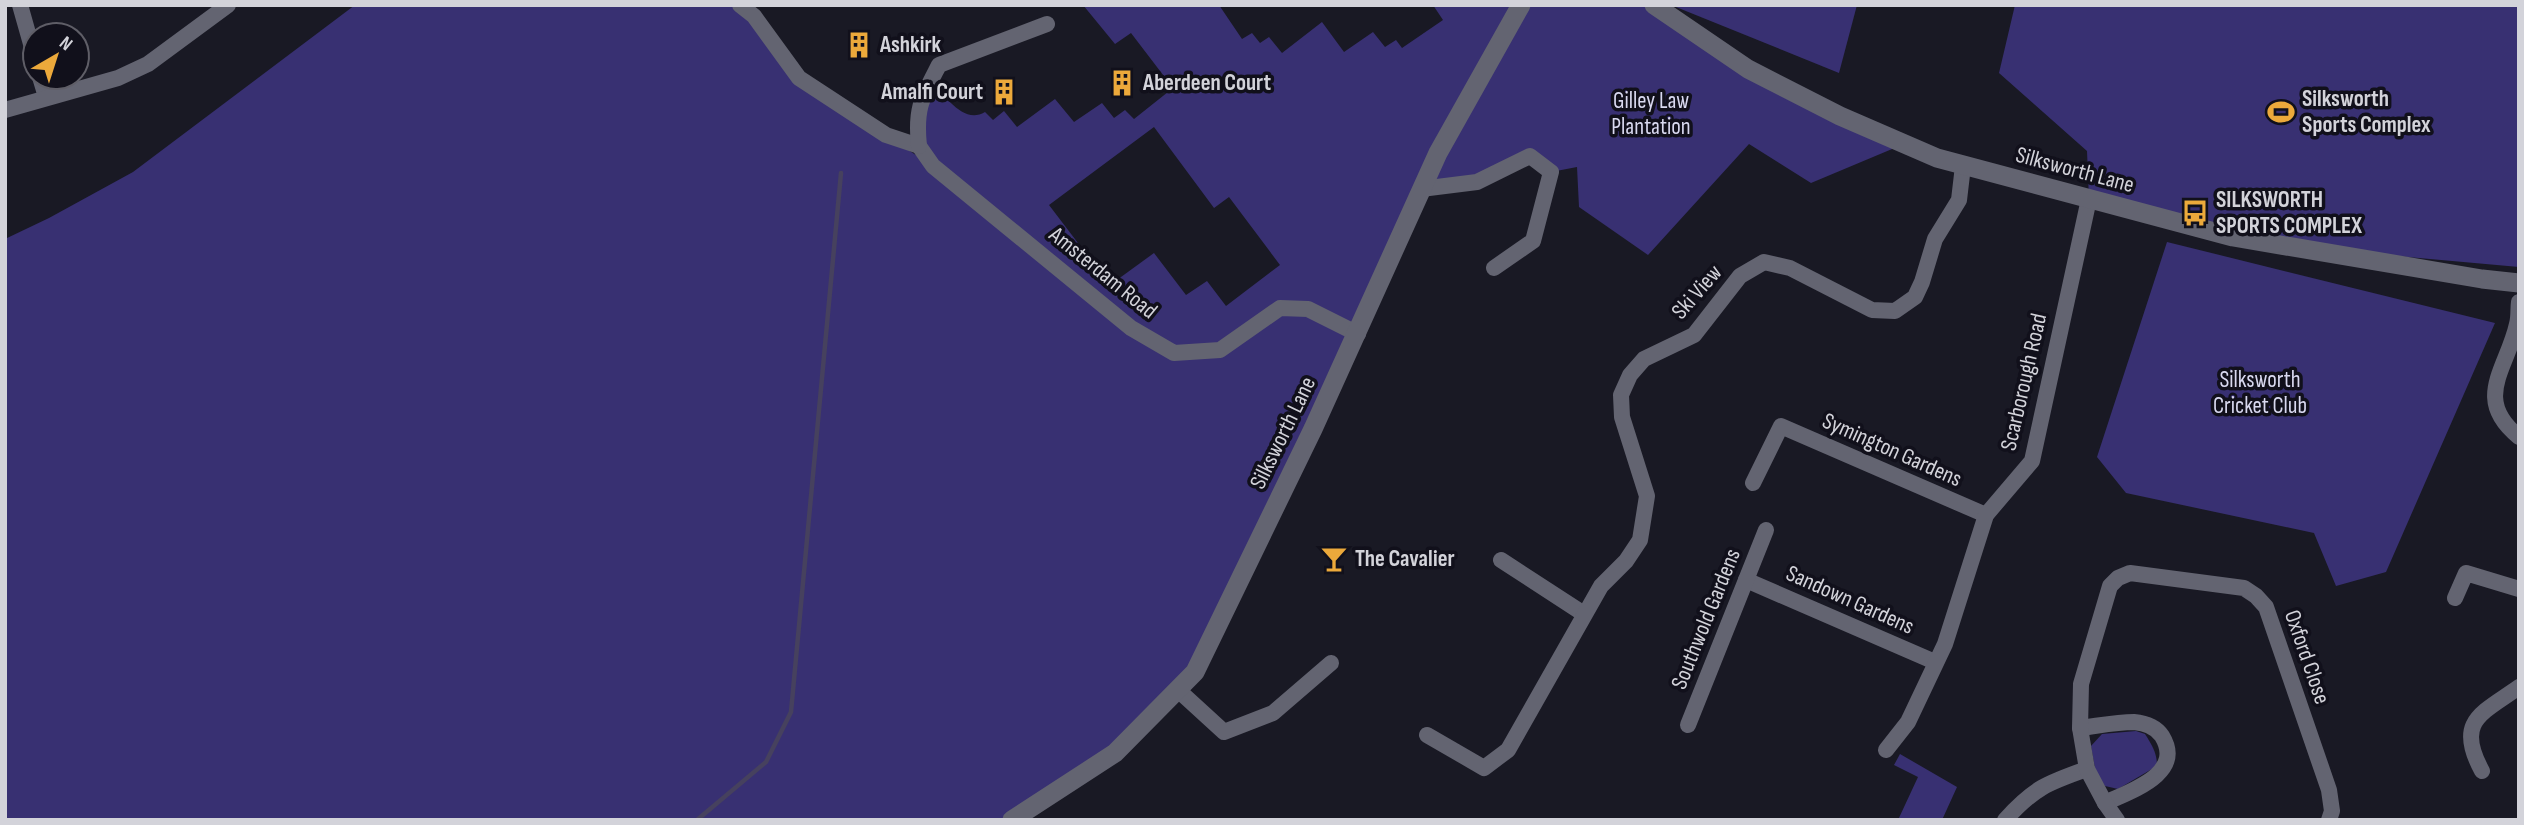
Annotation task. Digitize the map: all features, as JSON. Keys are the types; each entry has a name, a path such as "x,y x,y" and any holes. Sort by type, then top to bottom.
{"street":[{"path":"5,110 118,78 148,64 228,5"},
{"path":"740,5 754,16 799,78 886,135 919,146 919,102 939,65 1047,24"},
{"name":"Silksworth Lane","path":"1012,820 1115,753 1195,671 1358,334 1438,153 1521,5"},
{"name":"Silksworth Lane","path":"1654,5 1748,69 1840,116 1937,158 2233,237 2519,283"},
{"path":"44,91 46,97"},
{"name":"Amsterdam Road","path":"919,146 933,166 1131,328 1174,353 1220,349 1280,308 1308,309 1358,334"},
{"path":"1421,189 1477,182 1531,156 1551,172 1533,241 1494,268"},
{"name":"Ski View","path":"1427,735 1484,768 1508,750 1601,586 1626,561 1640,540 1647,496 1622,417 1621,395 1630,375 1644,359 1694,335 1740,276 1764,262 1790,268 1872,310 1895,312 1915,297 1922,282 1935,239 1959,200 1963,166"},
{"name":"Scarborough Road","path":"1886,750 1909,722 1945,644 1986,515 2032,461 2089,199"},
{"path":"2519,302 2518,323 2495,387 2494,400 2498,414 2519,437"},
{"name":"Symington Gardens","path":"1753,483 1781,426 1986,515"},
{"name":"Southwold Gardens","path":"1688,725 1766,530"},
{"path":"1502,560 1584,614"},
{"name":"Oxford Close","path":"2080,728 2081,684 2110,586 2118,578 2130,573 2244,588 2266,607 2329,790 2332,811 2329,820"},
{"path":"2455,598 2466,573 2519,589"},
{"name":"Sandown Gardens","path":"1746,580 1935,662"},
{"path":"1177,690 1224,732 1273,713 1331,663"},
{"path":"2483,771 2474,755 2469,736 2474,722 2519,687"},
{"path":"2105,803 2145,784 2161,772 2167,761 2165,743 2159,732 2135,722 2080,728 2087,769 2105,803 2117,820"},
{"path":"2005,820 2026,797 2046,783 2087,769"}],"green space":[{"name":"Gilley Law Plantation","path":"355,5 740,5 799,78 931,165 919,146 931,81 962,112 977,115 985,112 993,120 1004,111 1017,127 1055,99 1074,122 1102,103 1114,118 1125,110 1134,119 1173,88 1131,33 1115,44 1083,5 1219,5 1242,39 1252,33 1260,43 1269,37 1282,53 1322,22 1344,52 1373,32 1385,47 1396,40 1402,48 1443,20 1433,5 1654,5 1748,69 1904,144 1811,183 1749,144 1648,255 1579,207 1577,167 1551,172 1530,156 1477,182 1421,189 1195,672 1115,753 1012,820 5,820 5,239 133,172","holes":["1154,127 1214,208 1229,197 1280,265 1226,306 1207,281 1186,295 1154,253 1110,285 1049,205"]},
{"path":"1671,5 1857,5 1839,73"},
{"name":"Silksworth Sports Complex","path":"2015,5 2519,5 2519,267 2274,245 2089,199 2087,151 1999,73"},
{"name":"Silksworth Cricket Club","path":"2167,242 2495,323 2386,572 2336,586 2314,533 2126,493 2097,457"},
{"path":"2136,731 2145,734 2150,742 2157,766 2118,789 2105,786 2096,774 2091,746 2102,734"},
{"path":"1900,754 1957,787 1942,820 1898,820 1918,777 1894,765"}],"waterway":[{"path":"697,820 766,762 791,712 841,173"}],"place":[{"name":"Ashkirk","path":"859,45"},
{"name":"Aberdeen Court","path":"1122,83"},
{"name":"Amalfi Court","path":"1004,92"},
{"name":"Silksworth Sports Complex","path":"2281,112"},
{"name":"SILKSWORTH SPORTS COMPLEX","path":"2195,213"},
{"name":"The Cavalier","path":"1334,559"}]}
